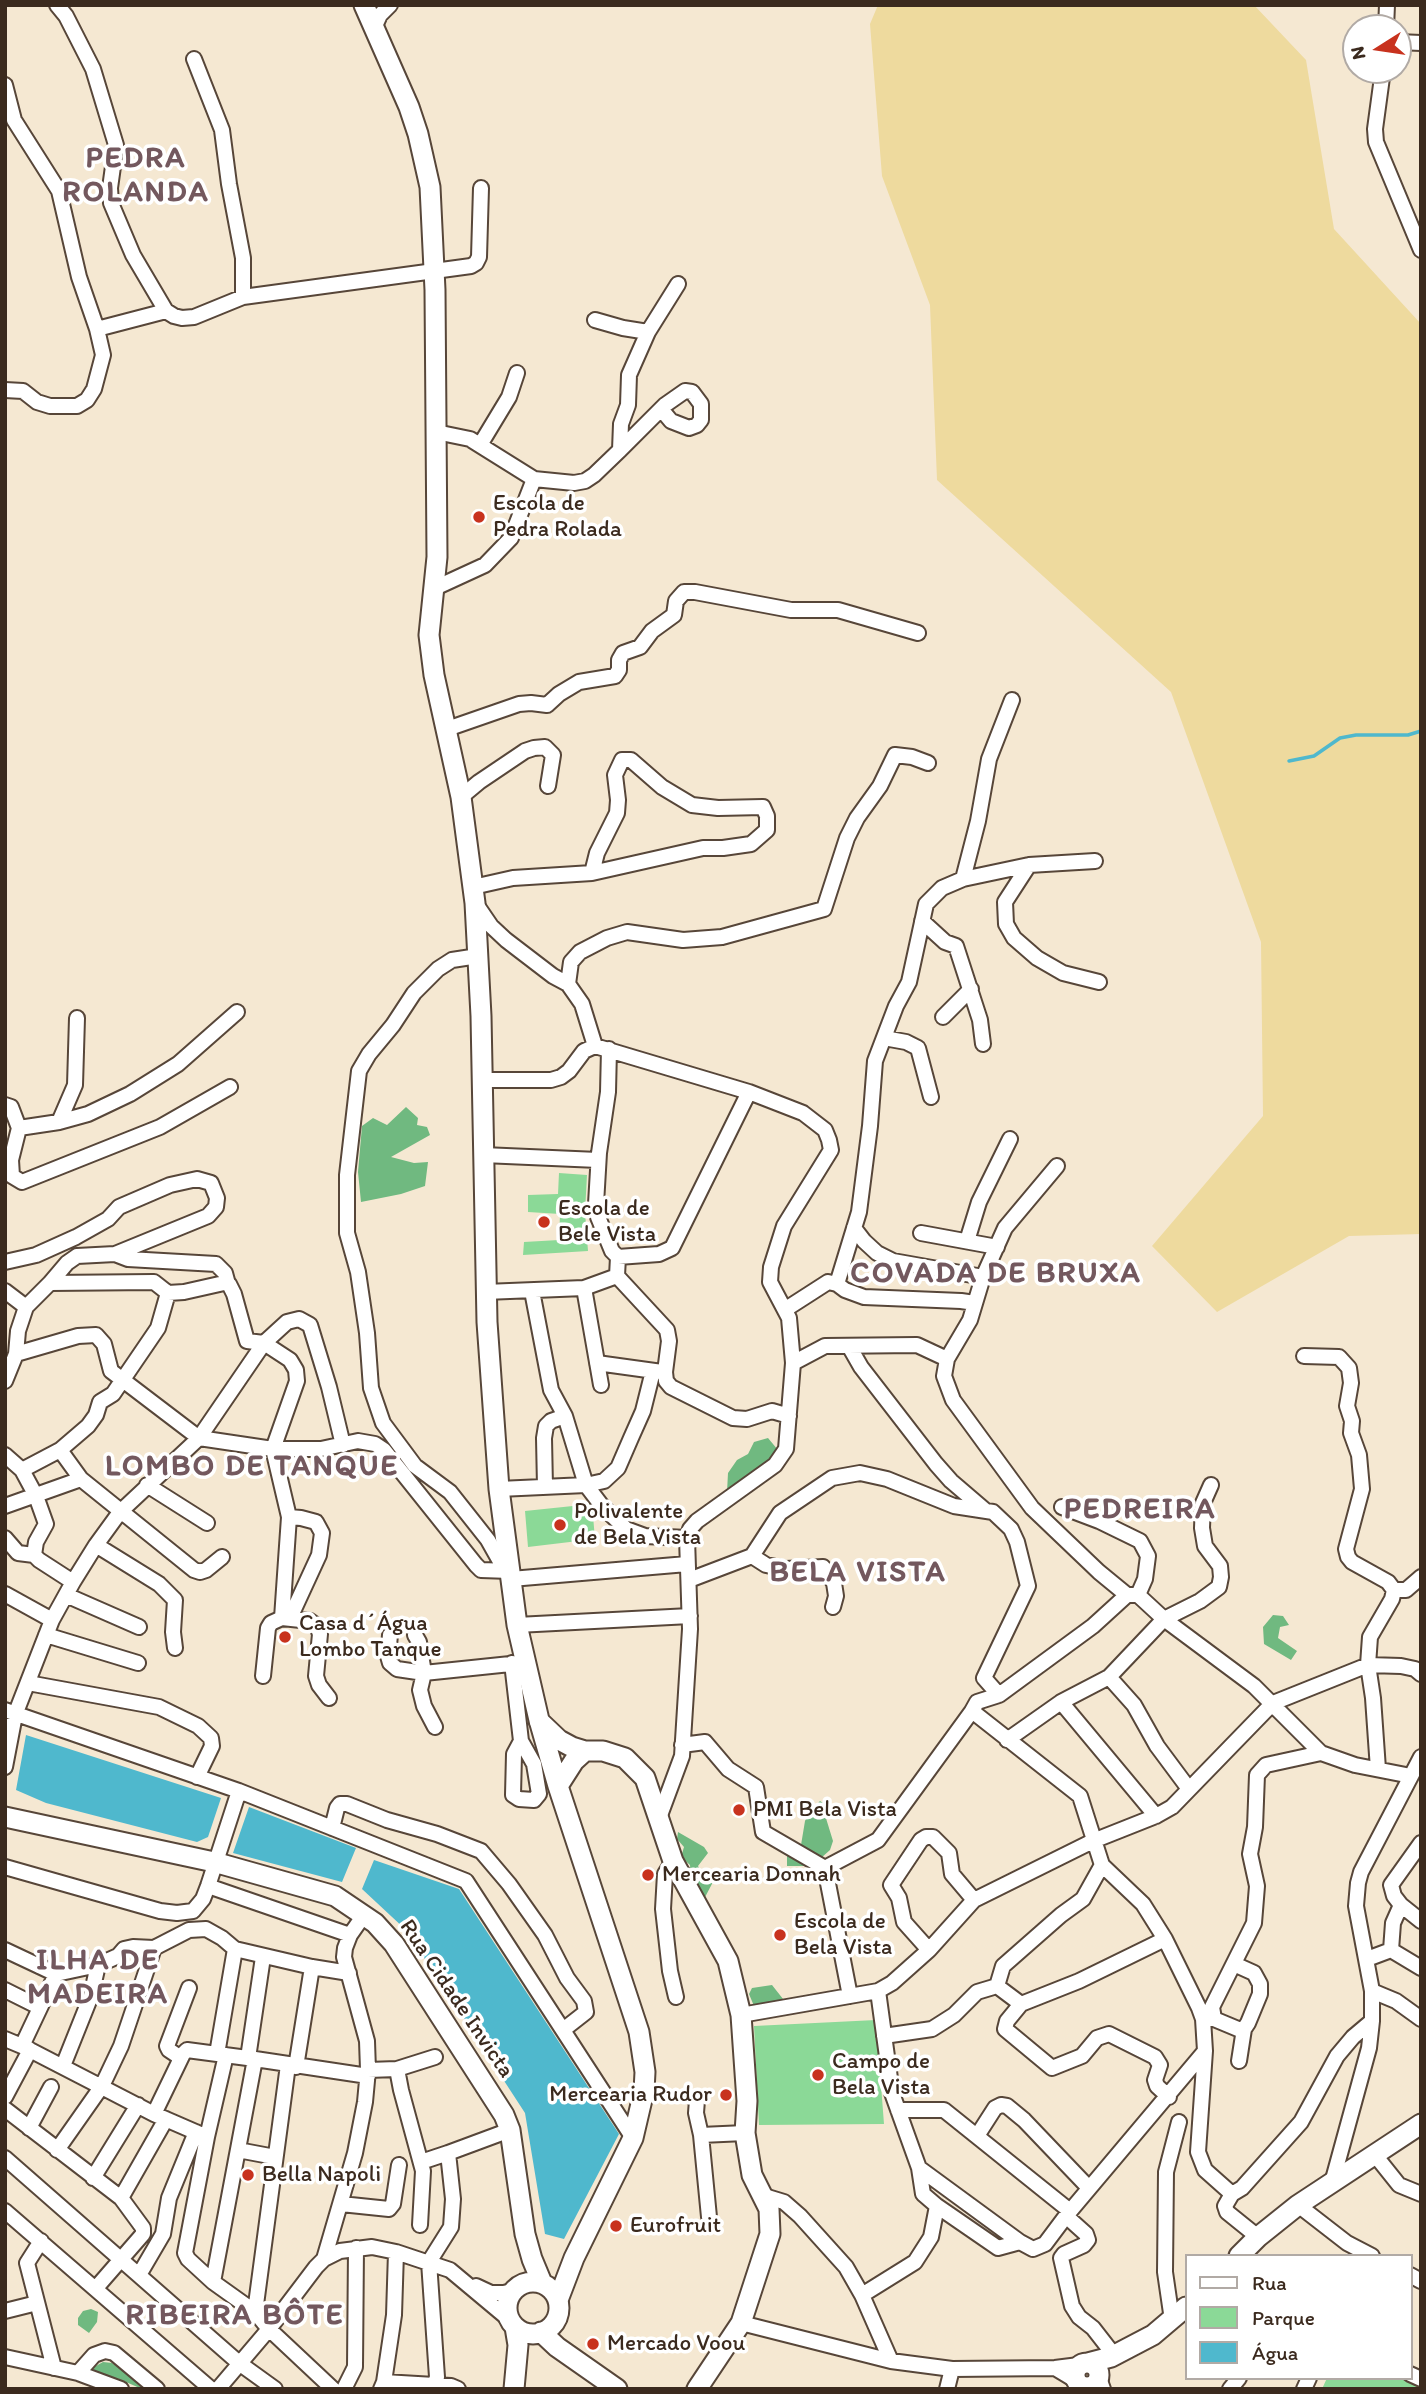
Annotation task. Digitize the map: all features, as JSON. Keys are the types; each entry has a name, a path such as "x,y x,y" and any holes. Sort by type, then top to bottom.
{"main road":[{"path":"363,5 409,107 430,187 436,432 435,589 429,635 430,653 461,797 474,895 482,1080 485,1292 499,1489 517,1625 518,1663 539,1720 639,2032 645,2072 644,2091 633,2138 551,2297 548,2329 538,2333 521,2331 513,2324"},
{"path":"539,1720 559,1740 585,1752 603,1751 625,1758 645,1778 673,1861 727,1961 741,2015 747,2101 745,2133 752,2175 769,2209 770,2235 741,2323 698,2389"},
{"path":"558,1786 574,1761 585,1752"},
{"name":"Rua Cidade Invicta","path":"5,1817 214,1862 335,1896 364,1915 394,1944 504,2115 510,2130 525,2234 532,2259 551,2297 564,2338 577,2359"},
{"path":"1241,2254 1258,2236 1298,2205 1421,2124"},
{"name":"Rua Cidade Invicta","path":"516,2288 525,2234"},
{"path":"514,2389 518,2345 507,2305 516,2288 526,2282 551,2297"},
{"path":"1088,2381 1112,2356 1153,2334 1179,2314"},
{"path":"538,2333 617,2389"},
{"path":"526,2389 538,2333"}],"street":[{"path":"57,5 66,16 93,69 116,145 110,188 111,204 133,255 166,312"},
{"path":"374,28 380,15 390,5"},
{"path":"194,60 222,130 243,258 243,297"},
{"path":"1381,84 1375,129 1376,142 1421,250"},
{"path":"5,85 13,120 59,191 79,277 103,355 94,389 87,400 77,406 50,406 37,402 23,391 5,390"},
{"path":"97,329 166,312 182,318 194,317 243,297 471,267 477,263 479,257 481,188"},
{"path":"620,450 621,424 628,405 629,375 649,332 678,284"},
{"path":"595,320 649,332"},
{"path":"480,445 509,397 517,373"},
{"path":"436,432 470,439 534,479 573,483 584,481 661,409"},
{"path":"435,589 485,565 511,538 534,479"},
{"path":"447,729 519,705 547,705 579,682 615,676 623,653 640,646 652,631 674,615 676,601 684,592 791,610 838,610 918,633"},
{"path":"963,879 978,821 989,759 1012,700"},
{"path":"461,797 525,751 534,748 545,747 553,755 548,786"},
{"path":"568,984 571,962 580,952 607,937 627,932 683,940 722,937 824,909 847,838 857,818 880,786 895,755 928,763"},
{"path":"499,1489 586,1485 604,1481 618,1468 659,1372 669,1341 667,1330 617,1276 618,1257 612,1251 598,1217 598,1160 608,1092 602,1047 582,1004 568,984 553,976 491,926 474,895 513,878 592,873 703,848 751,844 767,830 768,816 763,807 719,808 692,805 662,787 631,760 622,760 615,775 617,813 597,852 592,873"},
{"path":"837,1284 859,1212 875,1061 909,982 926,904 942,888 963,879 1029,865 1095,861"},
{"path":"1029,865 1005,902 1006,924 1014,938 1037,958 1063,973 1099,982"},
{"path":"922,921 946,942 956,946 971,989 983,1044"},
{"path":"478,956 452,960 438,969 414,993 359,1071 347,1175 346,1233 358,1272 367,1333 371,1388 383,1423 415,1466 450,1492 488,1540 509,1574"},
{"path":"943,1017 971,989"},
{"path":"19,1128 88,1114 130,1094 178,1064 237,1012"},
{"path":"59,1122 75,1085 77,1018"},
{"path":"884,1038 906,1042 918,1048 931,1097"},
{"path":"482,1080 551,1080 569,1071 584,1051 602,1047 749,1092 803,1113 825,1130 831,1150 784,1226 771,1267 770,1282 773,1293 786,1309 789,1318 793,1363 786,1449 775,1465 697,1521 687,1538 690,1616 682,1756 659,1818"},
{"path":"5,1105 11,1107 19,1128 11,1160 12,1176 22,1182 160,1127 230,1087"},
{"path":"618,1257 659,1254 672,1248 749,1092"},
{"path":"967,1241 979,1202 1010,1139"},
{"path":"484,1155 598,1160"},
{"path":"1057,1166 1005,1228 983,1277 970,1320 947,1359 944,1376 953,1400 1032,1508 1099,1572 1254,1686 1321,1753 1354,1765 1378,1769 1417,1769 1357,1883 1356,1906 1367,1959 1372,2021 1369,2048 1332,2183"},
{"path":"5,1262 36,1255 76,1237 108,1219 119,1207 170,1185 197,1179 211,1183 217,1198 216,1207 208,1216 115,1254 77,1256 67,1263 26,1307 6,1379"},
{"path":"854,1228 877,1253 893,1261 983,1277"},
{"path":"921,1233 997,1247"},
{"path":"115,1254 128,1259 216,1264 225,1273 234,1294 247,1341 264,1343 290,1360 296,1370 297,1381 273,1449 289,1517 286,1618"},
{"path":"485,1292 584,1288 617,1276"},
{"path":"50,1283 154,1282 168,1293 228,1284"},
{"path":"786,1309 828,1282 864,1297 975,1303"},
{"path":"584,1288 601,1385"},
{"path":"5,1291 26,1307"},
{"path":"532,1291 551,1390 565,1416 586,1485 602,1506 626,1529 645,1536 687,1538"},
{"path":"22,1470 60,1450 89,1426 100,1402 113,1394 158,1328 168,1293"},
{"path":"5,1768 10,1713 28,1683 52,1620 96,1545 120,1512 199,1438 264,1343 287,1322 299,1320 310,1325 343,1445"},
{"path":"13,1347 96,1335 104,1344 111,1371 121,1381 199,1438 273,1449 308,1450 358,1441 376,1444 384,1450 481,1570 509,1574 687,1564"},
{"path":"793,1363 825,1346 917,1345 947,1359"},
{"path":"849,1346 861,1367 936,1464 987,1512"},
{"path":"1304,1356 1339,1357 1349,1368 1351,1383 1348,1406 1352,1421 1351,1433 1359,1455 1362,1489 1346,1549 1352,1562 1388,1582 1394,1590 1392,1599 1370,1637 1368,1665 1378,1769"},
{"path":"597,1363 659,1372 671,1387 733,1418 747,1419 772,1411 789,1416"},
{"path":"545,1487 546,1426 565,1416"},
{"path":"60,1450 81,1479 194,1570 206,1570 222,1557"},
{"path":"5,1455 22,1470 36,1496 46,1524 34,1555"},
{"path":"689,1580 752,1556 780,1513 832,1478 845,1475 859,1473 887,1479 954,1506 993,1511 1011,1529 1028,1586 984,1678 974,1707 878,1840 825,1868"},
{"path":"6,1510 81,1479"},
{"path":"148,1485 207,1523"},
{"path":"1007,1740 1061,1702 1109,1677 1164,1619 1219,1587 1220,1566 1205,1546 1202,1528 1203,1503 1211,1485"},
{"path":"974,1707 999,1695 1082,1634 1132,1595 1144,1579 1148,1556 1140,1541 1062,1507"},
{"path":"286,1618 319,1555 321,1533 316,1522 289,1517"},
{"path":"5,1538 18,1553 34,1555 70,1588 139,1627"},
{"path":"96,1545 159,1584 175,1600 174,1648"},
{"path":"752,1556 766,1565 786,1569 823,1567 834,1583 836,1597 833,1607"},
{"path":"1394,1590 1406,1590 1421,1577"},
{"path":"5,1594 52,1620"},
{"path":"517,1625 690,1616"},
{"path":"263,1676 268,1628 271,1623 286,1618 310,1621 317,1626 320,1634 316,1676 318,1685 329,1698"},
{"path":"390,1634 388,1656 390,1664 397,1669 424,1672 518,1663 521,1741"},
{"path":"46,1635 138,1663"},
{"path":"415,1635 419,1642 424,1672 420,1690 424,1706 435,1727"},
{"path":"741,2015 878,1992 929,1950 974,1900 1093,1841 1172,1807 1273,1703 1368,1665 1401,1666 1419,1670"},
{"path":"1109,1677 1134,1705 1157,1746 1189,1789"},
{"path":"984,1678 999,1695"},
{"path":"28,1683 159,1707 198,1726 211,1738 212,1746 197,1777"},
{"path":"1061,1702 1156,1816"},
{"path":"974,1707 1007,1740 1080,1796 1102,1865 1143,1904 1209,2019 1244,2029"},
{"path":"10,1713 239,1791 466,1881 633,2138"},
{"path":"682,1745 705,1742 729,1769 756,1787 763,1832 825,1868 850,1996"},
{"path":"1232,2194 1205,2170 1198,2152 1209,2019 1212,2007 1254,1923 1257,1886 1250,1854 1255,1827 1257,1775 1266,1765 1321,1753"},
{"path":"5,1867 160,1911 193,1911 208,1886 239,1791"},
{"path":"332,1828 337,1808 340,1804 347,1804 481,1851 538,1925 567,1978 584,2001 586,2012 563,2030"},
{"path":"929,1950 904,1922 899,1898 891,1885 926,1837 933,1837 949,1853 952,1874 974,1900"},
{"path":"1421,1843 1391,1885 1394,1896 1401,1905 1421,1921"},
{"path":"673,1861 665,1874 663,1909 670,1971 676,1997"},
{"path":"997,1986 1003,1966 1083,1899 1102,1865"},
{"path":"208,1886 350,1935"},
{"path":"1391,1950 1394,1923 1401,1905"},
{"path":"324,2259 355,2153 368,2073 367,2041 344,1957 350,1935 364,1915"},
{"path":"5,1950 57,1974 98,1965 117,1956 124,1949 154,1948 188,1930 206,1929 235,1949 312,1968 349,1973"},
{"path":"1165,1939 1079,1981 1021,2004 1004,2029 1052,2068 1082,2056 1097,2038 1109,2034 1155,2057 1160,2065 1155,2080 1164,2102 1178,2122 1200,2127"},
{"path":"57,2150 102,2086 121,2046 154,1948"},
{"path":"235,1949 221,2055 202,2134 185,2253 213,2282 255,2312 269,2329 333,2389"},
{"path":"1367,1959 1391,1950"},
{"path":"1391,1950 1421,1968"},
{"path":"213,2282 252,2059 263,1957"},
{"path":"1234,1964 1254,1973 1260,1984 1260,1994 1244,2029 1240,2061"},
{"path":"63,2066 91,1996 98,1965"},
{"path":"255,2312 275,2157 312,1968"},
{"path":"5,2097 40,2007 57,1974"},
{"path":"997,1986 1021,2004"},
{"path":"884,2036 932,2029 954,2015 977,1992 997,1986"},
{"path":"181,2058 167,2046 190,1988"},
{"path":"5,1990 40,2007"},
{"path":"1371,1991 1396,2001 1421,2019"},
{"path":"878,1992 892,2093 919,2168 923,2194 998,2248 1020,2242"},
{"path":"1258,2236 1227,2212 1225,2206 1232,2194 1242,2188 1301,2122 1337,2056 1353,2037 1372,2021"},
{"path":"5,2039 160,2117 202,2134"},
{"path":"121,2198 160,2117 181,2058 187,2050 292,2066 368,2073 435,2057"},
{"path":"919,2168 1020,2242 1033,2249 1040,2248 1205,2051"},
{"path":"397,2068 423,2171 420,2225"},
{"path":"29,2128 51,2087"},
{"path":"697,2100 695,2113 701,2135 709,2217"},
{"path":"93,2178 138,2105"},
{"path":"976,2137 995,2108 1006,2106 1024,2120 1089,2188"},
{"path":"5,2109 121,2198 143,2228 143,2234 96,2288"},
{"path":"898,2110 944,2110 1068,2213 1088,2240 1061,2258 1072,2306 1079,2317 1093,2328 1112,2356"},
{"path":"1178,2122 1166,2172 1164,2272 1179,2314"},
{"path":"421,2162 510,2130"},
{"path":"701,2135 745,2133"},
{"path":"139,2275 159,2244 169,2198 202,2134"},
{"path":"238,2150 275,2157"},
{"path":"433,2387 437,2377 429,2262 452,2227 453,2199 448,2153"},
{"path":"1375,2155 1399,2185 1421,2194"},
{"path":"5,2158 239,2363 275,2389"},
{"path":"341,2204 389,2209 393,2204 399,2165"},
{"path":"761,2195 784,2202 846,2267 862,2295 891,2361"},
{"path":"1298,2205 1347,2243 1368,2254"},
{"path":"862,2295 915,2262 931,2237 937,2206"},
{"path":"5,2211 211,2389"},
{"path":"143,2234 159,2244"},
{"path":"41,2241 27,2263 54,2368"},
{"path":"344,2389 355,2367 356,2248"},
{"path":"218,2389 269,2329 316,2267 324,2259 340,2251 372,2248 396,2252 450,2270 513,2324"},
{"path":"396,2252 394,2315 382,2385 451,2386 458,2389"},
{"path":"465,2281 491,2293 503,2294 516,2288"},
{"path":"5,2311 37,2303"},
{"path":"741,2323 891,2361 952,2369 1055,2368 1088,2381"},
{"path":"78,2373 93,2355 105,2351 114,2353 157,2389"},
{"path":"5,2374 7,2357 78,2373 121,2389"},
{"path":"947,2389 952,2369"}],"green space":[{"path":"406,1107 418,1118 417,1125 427,1127 430,1135 391,1157 414,1163 428,1162 425,1186 361,1202 358,1172 362,1126 373,1118 387,1125"},
{"path":"559,1173 587,1175 585,1212 588,1251 523,1255 524,1242 559,1240 560,1214 528,1212 528,1195 558,1194"},
{"path":"768,1438 778,1450 753,1489 741,1499 727,1492 728,1473 737,1460 748,1454 754,1442"},
{"name":"Polivalente de Bela Vista","path":"592,1504 595,1539 528,1547 525,1511"},
{"path":"1273,1615 1283,1616 1289,1625 1280,1627 1278,1638 1297,1651 1291,1660 1264,1644 1263,1627"},
{"path":"820,1801 829,1807 825,1815 833,1841 830,1850 812,1866 787,1866 787,1848 793,1844 801,1845 808,1814"},
{"path":"678,1832 704,1847 708,1853 698,1866 700,1870 711,1873 714,1880 703,1901 691,1878 690,1865 681,1857 684,1847 677,1839"},
{"path":"772,1985 787,2004 767,2003 754,2006 749,1994 752,1988"},
{"name":"Campo de Bela Vista","path":"876,2020 884,2124 759,2125 754,2026"},
{"path":"91,2309 98,2312 97,2322 89,2333 78,2325 78,2318 83,2311"},
{"path":"103,2362 112,2363 145,2387 162,2389 142,2389 119,2379 93,2374 94,2367"},
{"path":"1326,2380 1405,2380 1421,2389 1322,2389"}],"sand":[{"path":"878,5 1254,5 1306,60 1334,229 1421,324 1421,1234 1349,1236 1217,1312 1152,1246 1263,1116 1261,942 1171,692 937,480 930,305 882,176 870,24"}],"water":[{"path":"26,1735 221,1798 208,1837 197,1842 46,1803 16,1790"},
{"path":"249,1807 356,1848 342,1882 233,1853"},
{"path":"374,1860 459,1889 619,2134 564,2239 545,2234 525,2113 406,1930 362,1889"}],"waterway":[{"path":"1289,761 1314,756 1340,738 1356,735 1408,735 1421,731"}],"place":[{"name":"Escola de Pedra Rolada","path":"479,517"},
{"name":"Escola de Bele Vista","path":"544,1222"},
{"name":"Polivalente de Bela Vista","path":"560,1525"},
{"name":"Casa d´Água Lombo Tanque","path":"285,1637"},
{"name":"PMI Bela Vista","path":"739,1810"},
{"name":"Mercearia Donnah","path":"648,1875"},
{"name":"Escola de Bela Vista","path":"780,1935"},
{"name":"Campo de Bela Vista","path":"818,2075"},
{"name":"Mercearia Rudor","path":"726,2095"},
{"name":"Bella Napoli","path":"248,2175"},
{"name":"Eurofruit","path":"616,2226"},
{"name":"Mercado Voou","path":"593,2344"}],"district":[{"name":"PEDRA ROLANDA","path":"136,176"},
{"name":"COVADA DE BRUXA","path":"996,1274"},
{"name":"LOMBO DE TANQUE","path":"252,1467"},
{"name":"PEDREIRA","path":"1140,1510"},
{"name":"BELA VISTA","path":"858,1573"},
{"name":"ILHA DE MADEIRA","path":"98,1978"},
{"name":"RIBEIRA BÔTE","path":"235,2316"}]}
